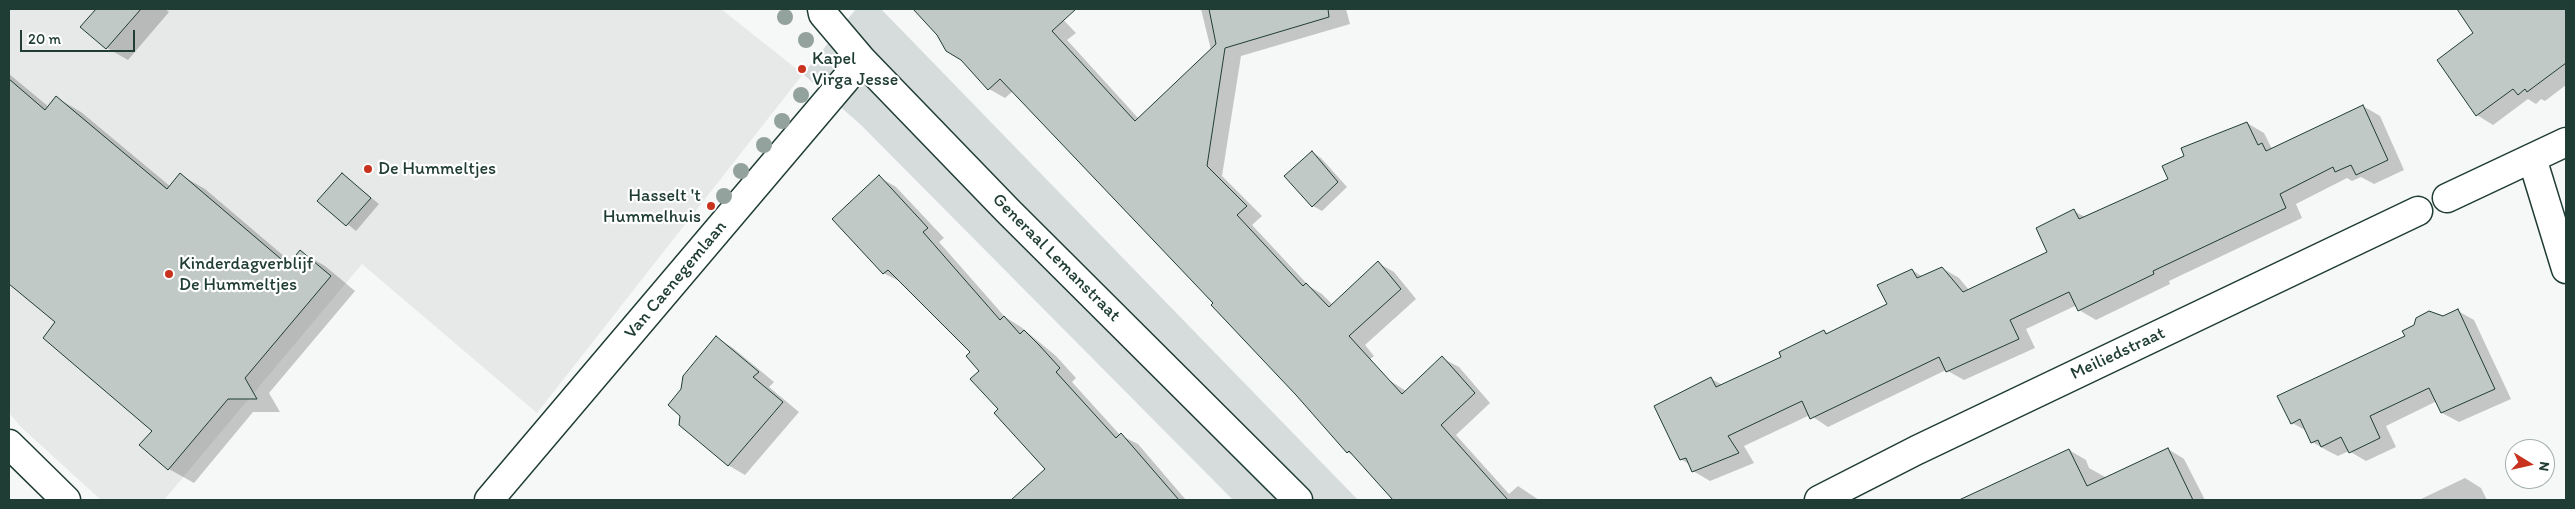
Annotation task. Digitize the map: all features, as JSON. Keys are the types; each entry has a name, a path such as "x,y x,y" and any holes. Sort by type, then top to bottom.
{"street":[{"name":"Generaal Lemanstraat","path":"822,9 823,14 862,60 1008,211 1298,500"},
{"name":"Van Caenegemlaan","path":"489,500 862,60"},
{"path":"2447,198 2566,142"},
{"path":"2532,158 2566,270"},
{"name":"Meiliedstraat","path":"1819,500 1917,450 2418,211"},
{"path":"9,444 66,500"}],"shaded area":[{"name":"De Hummeltjes","path":"9,9 721,9 803,74 537,413 362,264 164,500 101,500 21,427 9,413"},
{"path":"856,9 881,9 1358,500 1233,500 861,125 803,74"}],"building":[{"path":"96,9 141,9 106,49 80,27"},
{"path":"913,9 1076,9 1052,31 1135,121 1216,44 1209,9 1328,9 1329,17 1225,48 1207,166 1247,206 1237,215 1303,286 1306,283 1329,307 1378,261 1401,289 1349,336 1402,394 1442,356 1475,393 1441,425 1508,500 1393,500 1349,451 1347,453 1296,395 1211,305 1213,303 1000,79 988,90 961,60 946,51 937,35"},
{"path":"2457,9 2566,9 2566,63 2527,92 2525,89 2518,95 2513,89 2476,116 2437,60 2473,33"},
{"name":"Kinderdagverblijf De Hummeltjes","path":"9,79 45,110 56,96 167,189 180,173 288,265 300,250 331,276 245,378 257,399 228,399 168,470 139,445 152,431 43,338 55,322 9,284"},
{"path":"2363,105 2388,160 2356,175 2351,165 2335,172 2333,167 2280,194 2286,208 2153,271 2154,274 2078,311 2069,292 2010,320 2019,339 1946,372 1939,357 1810,419 1802,401 1728,436 1739,453 1692,472 1686,458 1680,460 1654,406 1711,377 1716,387 1781,357 1779,352 1824,330 1826,334 1887,304 1877,285 1912,269 1917,278 1942,267 1963,292 2047,252 2036,228 2074,209 2079,219 2168,179 2162,166 2184,156 2181,148 2247,122 2258,145 2262,143 2266,151"},
{"path":"1312,151 1338,182 1312,207 1284,176"},
{"path":"342,173 371,198 346,226 317,201"},
{"path":"879,175 928,228 923,232 1000,320 1004,316 1020,334 1024,330 1039,345 1060,368 1056,372 1116,438 1121,433 1179,500 1011,500 1045,469 994,413 998,409 970,379 979,371 966,356 970,352 888,270 883,274 832,219"},
{"path":"2458,309 2495,389 2441,413 2429,388 2370,416 2380,438 2349,453 2341,437 2321,447 2318,440 2311,443 2300,419 2291,424 2277,396 2405,336 2402,331 2414,325 2416,318 2429,311 2443,316"},
{"path":"716,336 759,372 753,377 783,402 728,466 679,425 680,416 668,405 681,389 683,376"},
{"path":"2168,448 2193,500 1959,500 2069,449 2087,486"}],"place":[{"name":"Kapel Virga Jesse","path":"802,69"},
{"name":"De Hummeltjes","path":"368,169"},
{"name":"Hasselt 't Hummelhuis","path":"711,206"},
{"name":"Kinderdagverblijf De Hummeltjes","path":"169,274"}]}
